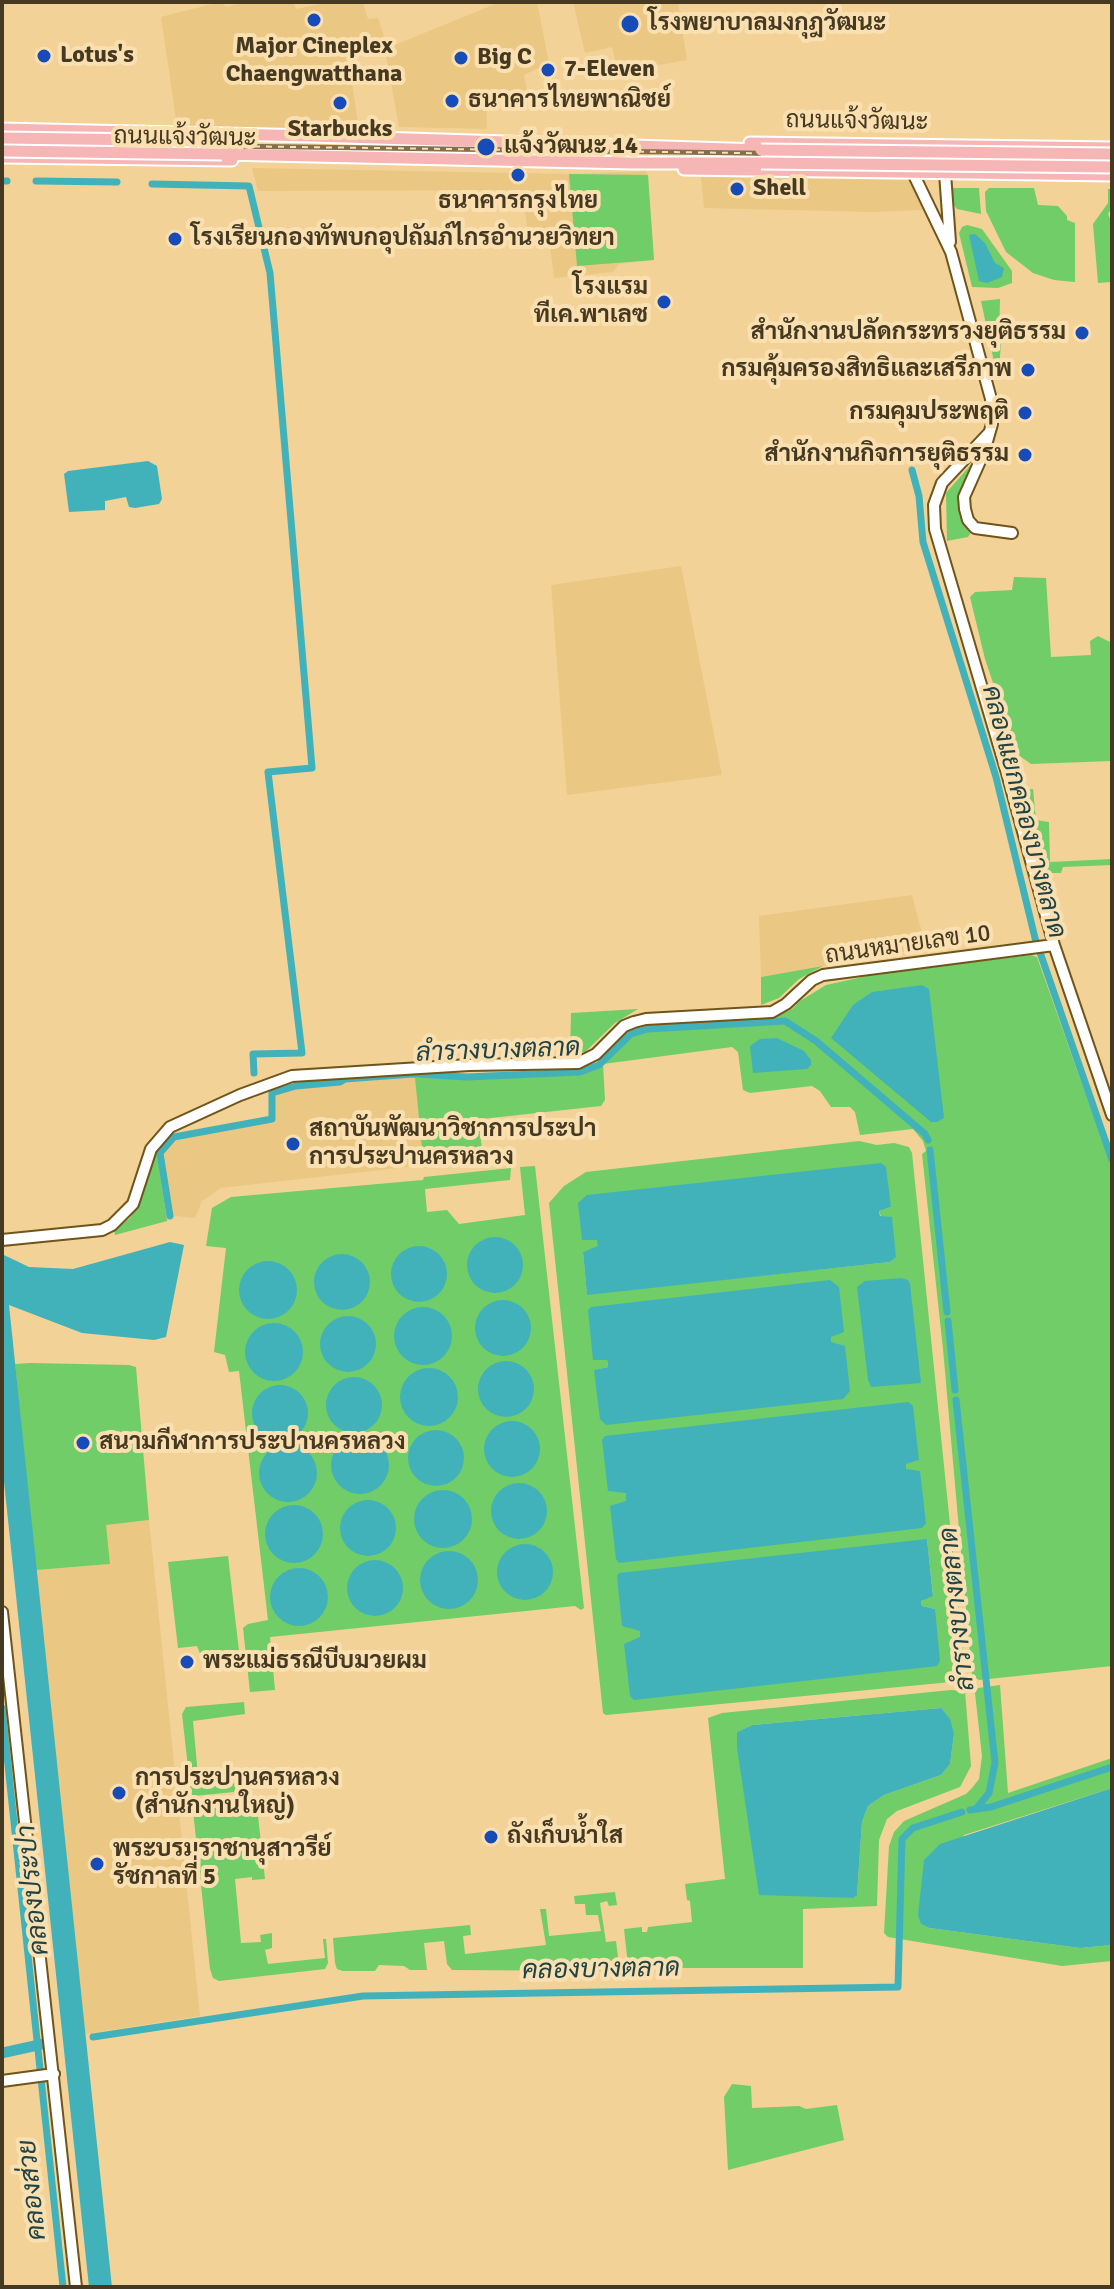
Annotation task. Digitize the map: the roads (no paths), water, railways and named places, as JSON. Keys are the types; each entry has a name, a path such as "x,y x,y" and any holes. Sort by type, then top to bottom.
{"main road":[{"name":"ถนนแจ้งวัฒนะ","path":"2,129 602,145 761,156 1112,167"},
{"path":"75,159 64,154 61,146 66,135 81,131"},
{"name":"ถนนแจ้งวัฒนะ","path":"2,138 357,139"},
{"name":"ถนนแจ้งวัฒนะ","path":"602,145 639,141 1112,148"},
{"path":"898,145 907,159 904,169 899,172"},
{"path":"945,145 945,173"},
{"path":"977,174 972,171 968,160 980,146"},
{"name":"ถนนแจ้งวัฒนะ","path":"2,154 75,159 329,161 368,158"},
{"name":"ถนนแจ้งวัฒนะ","path":"2,154 222,154 632,163 761,156 1112,154"},
{"name":"ถนนแจ้งวัฒนะ","path":"632,163 696,170 1112,175"}],"street":[{"path":"913,173 951,252 987,378 992,410 989,433 964,497 968,520 975,528 1012,533"},
{"path":"945,173 951,252"},
{"path":"989,433 942,483 933,516 940,551 1007,773 1054,945 1112,1115"},
{"name":"ถนนหมายเลข 10","path":"2,1240 102,1230 122,1218 133,1204 151,1149 175,1124 292,1076 469,1065 578,1063 596,1054 624,1026 634,1022 764,1014 779,1009 812,980 823,975 1054,945"},
{"path":"2,1612 50,2075 76,2287"},
{"path":"2,2081 50,2075"}],"water":[{"path":"975,234 985,243 995,263 1004,268 1002,277 987,283 979,281 969,235"},
{"path":"148,461 157,466 162,499 159,504 129,507 126,497 105,501 105,510 69,512 64,474 68,471"},
{"path":"922,985 929,989 944,1118 937,1122 931,1122 831,1038 853,1005 872,992"},
{"path":"777,1038 804,1051 811,1065 807,1069 753,1073 750,1046 760,1039"},
{"path":"881,1163 886,1167 891,1207 879,1211 880,1216 892,1217 896,1257 890,1262 587,1295 583,1252 598,1246 597,1240 582,1240 578,1203 587,1195"},
{"path":"495,1237 515,1245 523,1265 515,1285 495,1293 475,1285 467,1265 475,1245"},
{"path":"2,1238 4,1255 29,1267 73,1269 170,1242 184,1245 166,1337 154,1340 82,1333 9,1305 112,2287 89,2287 2,1463"},
{"path":"419,1246 439,1254 447,1274 439,1294 419,1302 399,1294 391,1274 399,1254"},
{"path":"342,1254 362,1262 370,1282 362,1302 342,1310 322,1302 314,1282 322,1262"},
{"path":"268,1261 289,1269 297,1290 289,1311 268,1319 247,1311 239,1290 247,1269"},
{"path":"901,1278 910,1284 921,1383 871,1387 857,1287 865,1281"},
{"path":"830,1280 839,1287 844,1332 831,1337 831,1342 845,1346 850,1391 843,1399 606,1425 600,1419 594,1370 608,1367 607,1360 593,1360 588,1310 591,1307"},
{"path":"503,1300 523,1308 531,1328 523,1348 503,1356 483,1348 475,1328 483,1308"},
{"path":"423,1307 443,1316 452,1336 443,1356 423,1365 403,1356 394,1336 403,1316"},
{"path":"348,1316 368,1324 376,1344 368,1364 348,1372 328,1364 320,1344 328,1324"},
{"path":"274,1323 295,1331 303,1352 295,1373 274,1381 253,1373 245,1352 253,1331"},
{"path":"506,1361 526,1369 534,1389 526,1409 506,1417 486,1409 478,1389 486,1369"},
{"path":"429,1368 440,1370 449,1377 456,1386 456,1408 449,1417 440,1424 429,1426 418,1424 409,1417 402,1408 400,1397 402,1386 409,1377 418,1370"},
{"path":"354,1377 374,1385 382,1405 374,1425 354,1433 334,1425 326,1405 334,1385"},
{"path":"280,1385 300,1393 308,1413 300,1433 280,1441 260,1433 252,1413 260,1393"},
{"path":"908,1402 913,1406 919,1460 906,1464 906,1469 920,1471 926,1523 922,1528 619,1563 616,1559 610,1506 626,1501 626,1493 608,1491 602,1440 605,1436"},
{"path":"512,1421 532,1429 540,1449 532,1469 512,1477 492,1469 484,1449 492,1429"},
{"path":"436,1430 456,1438 464,1458 456,1478 436,1486 416,1478 408,1458 416,1438"},
{"path":"360,1436 371,1438 380,1445 387,1454 387,1476 380,1485 371,1492 360,1494 349,1492 340,1485 333,1476 331,1465 333,1454 340,1445 349,1438"},
{"path":"288,1444 308,1453 317,1473 308,1493 288,1502 268,1493 259,1473 268,1453"},
{"path":"519,1483 539,1491 547,1511 539,1531 519,1539 499,1531 491,1511 499,1491"},
{"path":"443,1490 454,1492 463,1499 470,1508 470,1530 463,1539 454,1546 443,1548 432,1546 423,1539 416,1530 414,1519 416,1508 423,1499 432,1492"},
{"path":"368,1500 388,1508 396,1528 388,1548 368,1556 348,1548 340,1528 348,1508"},
{"path":"294,1505 314,1514 323,1534 314,1554 294,1563 274,1554 265,1534 274,1514"},
{"path":"927,1539 933,1596 921,1601 922,1606 935,1609 940,1661 937,1666 634,1700 630,1696 624,1644 640,1637 640,1631 622,1626 619,1573"},
{"path":"525,1544 545,1552 553,1572 545,1592 525,1600 505,1592 497,1572 505,1552"},
{"path":"449,1551 460,1553 469,1560 476,1569 476,1591 469,1600 460,1607 449,1609 438,1607 429,1600 422,1591 420,1580 422,1569 429,1560 438,1553"},
{"path":"375,1560 395,1568 403,1588 395,1608 375,1616 355,1608 347,1588 355,1568"},
{"path":"299,1568 310,1570 319,1577 326,1586 326,1608 319,1617 310,1624 299,1626 288,1624 279,1617 272,1608 270,1597 272,1586 279,1577 288,1570"},
{"path":"941,1708 950,1719 954,1734 950,1764 941,1775 884,1795 868,1806 862,1822 857,1895 853,1898 759,1895 737,1732 752,1725"},
{"path":"1112,1788 1112,1945 1080,1948 929,1928 921,1924 918,1915 924,1860 940,1844"}],"waterway":[{"path":"2,181 7,181"},
{"path":"36,181 117,182"},
{"path":"152,184 249,186 270,273 312,768 268,772 302,1053 253,1054 254,1073"},
{"name":"คลองแยกคลองบางตลาด","path":"912,470 919,496 923,542 996,777 1035,938 1112,1160"},
{"name":"ลำรางบางตลาด","path":"170,1216 160,1153 174,1137 272,1119 272,1093 345,1079 413,1074 467,1077 580,1072 599,1065 631,1034 648,1029 785,1021 816,1041 925,1134 928,1140"},
{"name":"ลำรางบางตลาด","path":"930,1150 947,1312"},
{"name":"ลำรางบางตลาด","path":"948,1321 955,1390"},
{"name":"ลำรางบางตลาด","path":"956,1400 995,1763 989,1793 976,1809"},
{"name":"คลองส่วย","path":"2,1708 63,2287"},
{"name":"คลองบางตลาด","path":"970,1810 991,1807 1112,1767"},
{"name":"คลองบางตลาด","path":"93,2037 363,1996 898,1987 902,1839 913,1828 962,1812"},
{"name":"คลองบางตลาด","path":"2,2053 43,2044"}],"railway":[{"path":"2,143 1112,158"}],"place":[{"name":"Major Cineplex Chaengwatthana","path":"314,20"},
{"name":"โรงพยาบาลมงกุฎวัฒนะ","path":"630,24"},
{"name":"Lotus's","path":"44,56"},
{"name":"Big C","path":"461,58"},
{"name":"7-Eleven","path":"548,70"},
{"name":"ธนาคารไทยพาณิชย์","path":"452,101"},
{"name":"Starbucks","path":"340,103"},
{"name":"แจ้งวัฒนะ 14","path":"486,147"},
{"name":"ธนาคารกรุงไทย","path":"518,175"},
{"name":"Shell","path":"737,189"},
{"name":"โรงเรียนกองทัพบกอุปถัมภ์ไกรอำนวยวิทยา","path":"175,239"},
{"name":"โรงแรม ทีเค.พาเลซ","path":"664,302"},
{"name":"สำนักงานปลัดกระทรวงยุติธรรม","path":"1082,333"},
{"name":"กรมคุ้มครองสิทธิและเสรีภาพ","path":"1028,370"},
{"name":"กรมคุมประพฤติ","path":"1025,413"},
{"name":"สำนักงานกิจการยุติธรรม","path":"1025,455"},
{"name":"สถาบันพัฒนาวิชาการประปา การประปานครหลวง","path":"293,1144"},
{"name":"สนามกีฬาการประปานครหลวง","path":"83,1443"},
{"name":"พระแม่ธรณีบีบมวยผม","path":"187,1662"},
{"name":"การประปานครหลวง (สำนักงานใหญ่)","path":"119,1793"},
{"name":"ถังเก็บน้ำใส","path":"491,1837"},
{"name":"พระบรมราชานุสาวรีย์ รัชกาลที่ 5","path":"97,1864"}],"water label":[{"name":"คลองประปา","path":"34,1890"}]}
